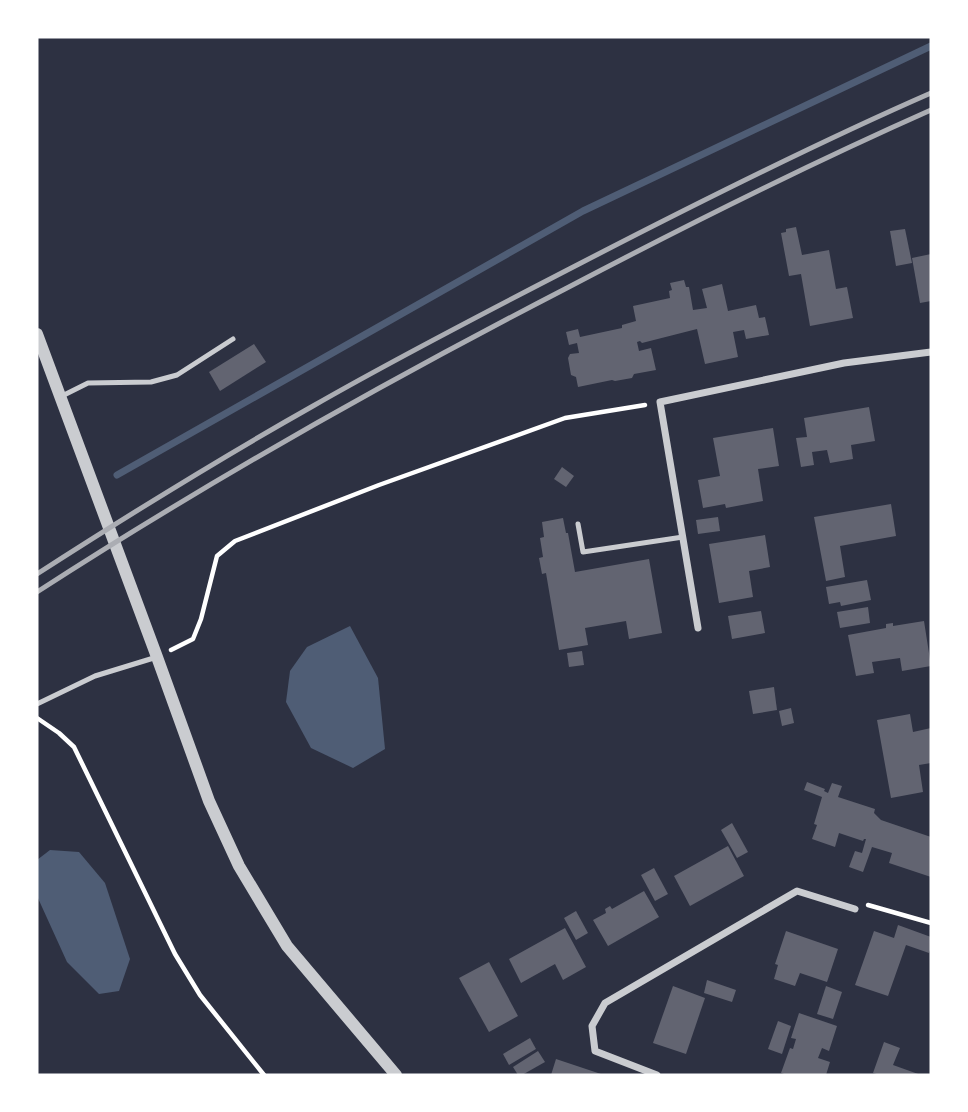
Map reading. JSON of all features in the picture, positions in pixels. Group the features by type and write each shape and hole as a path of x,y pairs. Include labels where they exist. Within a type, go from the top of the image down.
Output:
{"street":[{"path":"37,334 209,800 239,866 287,946 396,1075"},
{"path":"698,628 660,402 844,363 931,352"},
{"path":"657,1075 595,1052 592,1026 605,1003 797,891 855,909"}],"lane":[{"path":"60,397 88,383 151,382 177,375 233,339"},
{"path":"578,524 583,552 683,537"},
{"path":"37,704 95,676 157,657"}],"path":[{"path":"157,657 193,639 201,619 217,556 235,541 379,485 565,418 660,402"},
{"path":"37,718 74,747 175,954 200,995 264,1075"},
{"path":"855,909 870,904 931,923"}],"water":[{"path":"350,626 378,678 385,749 353,768 311,748 286,702 290,671 307,647"},
{"path":"50,850 79,852 105,883 130,959 119,991 99,994 67,962 37,896 37,860"}],"building":[{"path":"796,227 802,255 829,250 836,289 847,287 853,318 810,326 801,274 789,276 781,233"},
{"path":"905,229 912,263 896,266 890,231"},
{"path":"931,254 931,301 920,303 912,258"},
{"path":"684,280 686,287 689,287 693,310 707,308 702,289 722,284 728,311 756,305 759,318 765,317 769,335 746,339 744,330 733,332 738,357 705,364 697,329 642,343 640,341 637,342 639,351 651,348 656,370 634,374 632,378 578,387 576,377 571,375 568,358 570,354 579,353 577,343 569,345 566,332 578,329 580,337 622,328 622,325 636,321 633,306 670,298 670,283"},
{"path":"254,344 266,362 220,391 209,372"},
{"path":"869,407 875,441 851,445 853,459 830,463 827,450 812,452 814,465 801,467 796,438 807,437 804,418"},
{"path":"773,428 779,466 758,469 763,501 726,508 725,504 703,508 698,480 720,476 713,438"},
{"path":"562,467 574,476 566,487 554,479"},
{"path":"891,504 896,536 840,546 845,577 826,581 814,517"},
{"path":"718,517 720,531 698,534 696,520"},
{"path":"563,518 575,572 649,559 662,633 629,639 626,621 585,628 588,645 559,650 546,573 542,574 539,558 543,557 540,538 544,537 542,522"},
{"path":"765,535 770,567 749,571 753,597 719,603 709,544"},
{"path":"867,580 871,600 841,606 840,602 829,604 826,587"},
{"path":"868,607 870,623 840,628 837,612"},
{"path":"761,611 765,633 732,639 728,616"},
{"path":"924,621 931,666 902,671 900,658 872,662 874,673 856,676 848,635 886,628 886,624 893,623 893,626"},
{"path":"582,651 584,665 569,667 567,653"},
{"path":"774,687 777,710 753,714 749,691"},
{"path":"791,708 794,723 782,726 779,711"},
{"path":"910,714 913,732 931,728 931,763 919,765 923,792 891,798 877,720"},
{"path":"807,782 825,789 828,793 832,783 842,786 838,797 875,809 874,813 881,820 931,837 931,877 889,863 892,853 872,847 863,872 849,867 855,851 862,853 866,839 863,841 839,833 835,847 812,839 822,797 804,790"},
{"path":"732,823 748,852 737,858 721,830"},
{"path":"728,846 744,876 690,906 674,876"},
{"path":"654,868 668,894 655,901 641,875"},
{"path":"644,891 659,917 608,946 593,920 606,913 605,909 610,906 612,909"},
{"path":"576,911 588,933 576,940 564,918"},
{"path":"898,925 931,937 929,953 906,945 888,996 855,985 874,931 894,938"},
{"path":"565,928 586,967 563,980 555,964 521,983 509,959"},
{"path":"786,931 838,949 827,982 800,973 795,986 774,979 778,965 775,964"},
{"path":"489,962 518,1016 489,1032 459,978"},
{"path":"707,980 736,990 732,1002 704,993"},
{"path":"673,986 705,998 686,1054 653,1043"},
{"path":"826,986 842,992 833,1019 817,1014"},
{"path":"799,1013 837,1026 829,1051 822,1048 818,1058 830,1062 826,1075 781,1073 796,1039 791,1038"},
{"path":"778,1021 791,1026 782,1054 768,1049"},
{"path":"530,1038 536,1049 509,1065 503,1054"},
{"path":"884,1042 900,1048 893,1065 921,1075 873,1073"},
{"path":"538,1051 545,1062 518,1075 513,1067"},
{"path":"556,1059 604,1075 551,1075"}],"waterway":[{"path":"117,475 583,211 931,46"}],"railway":[{"path":"37,574 243,446 412,351 710,197 931,93"},
{"path":"37,592 231,472 430,360 701,219 931,110"}]}
